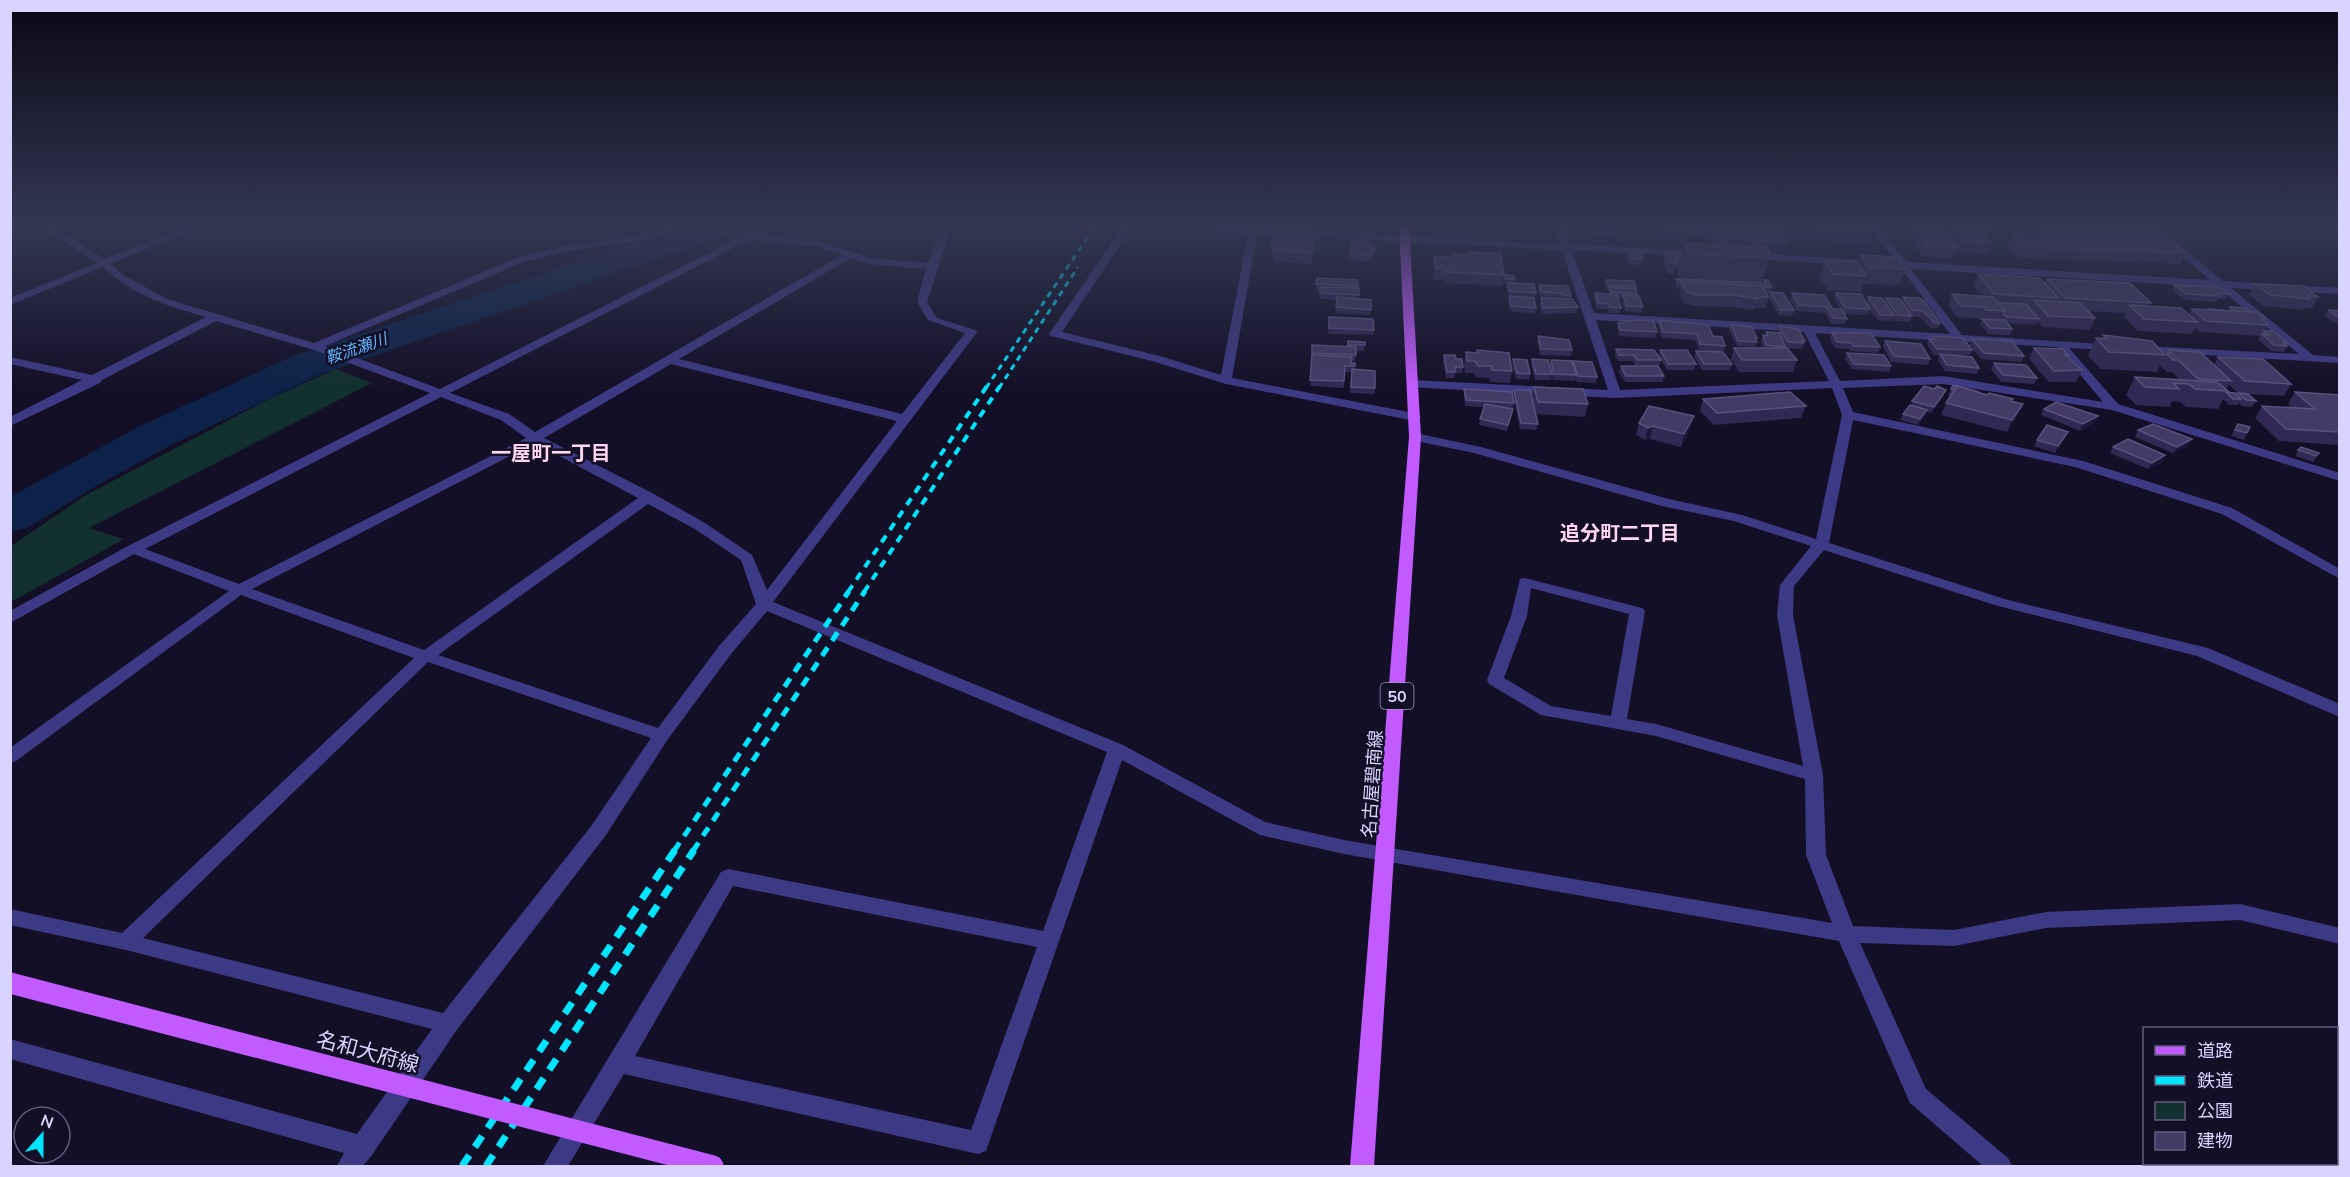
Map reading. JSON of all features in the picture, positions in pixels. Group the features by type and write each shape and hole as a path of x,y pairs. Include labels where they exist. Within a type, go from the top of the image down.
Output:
{"main road":[{"name":"名古屋碧南線","path":"1362,1167 1415,437 1407,280"},
{"name":"名和大府線","path":"10,983 713,1167"}],"street":[{"path":"10,302 62,280"},
{"path":"124,280 163,301 315,347 505,417 535,438 700,526 747,558 764,604 1117,749 1260,828 1386,854 1846,934 1954,938 2046,920 2240,912 2340,936"},
{"path":"315,347 475,280"},
{"path":"10,618 133,549 663,280"},
{"path":"10,757 239,590 535,438 806,280"},
{"path":"349,1167 448,1024 599,830 662,735 725,650 764,604 972,331 933,320 922,302 928,280"},
{"path":"1092,280 1055,334 1156,358 1226,380 1415,417"},
{"path":"1226,380 1244,280"},
{"path":"1578,280 1615,394"},
{"path":"1915,280 1959,338"},
{"path":"2181,280 2340,291"},
{"path":"2215,280 2310,358"},
{"path":"1591,316 2340,360"},
{"path":"10,422 96,380 213,318"},
{"path":"1808,329 1836,384 1848,415 1822,543 1787,585 1785,615 1814,775 1816,855 1846,934 1918,1096 2000,1167"},
{"path":"2060,344 2114,407"},
{"path":"10,360 96,380"},
{"path":"669,360 906,419"},
{"path":"1412,384 1615,394 1943,380 2114,407 2340,477"},
{"path":"1848,415 2078,464 2227,511 2340,575"},
{"path":"1415,437 1476,450 1667,503 1737,518 1822,543 2003,603 2202,652 2340,711"},
{"path":"126,942 424,657 649,497"},
{"path":"133,549 424,657 662,735"},
{"path":"1618,723 1637,611 1525,582 1519,616 1495,680 1546,711 1656,730 1814,775"},
{"path":"619,1063 978,1143 1117,749"},
{"path":"555,1167 728,877 1050,941"},
{"path":"10,917 126,942 448,1024"},
{"path":"10,1049 364,1146"}],"green space":[{"path":"336,369 372,383 89,528 124,539 11,602 11,546 86,495 269,399"}],"building":[{"path":"1317,280 1356,280 1358,286 1316,284"},
{"path":"1606,280 1634,281 1636,287 1608,285"},
{"path":"1677,280 1761,283 1762,286 1681,281"},
{"path":"1764,280 1768,280 1772,287 1765,287"},
{"path":"1983,280 2042,280 2059,298 1994,294"},
{"path":"2048,280 2130,283 2151,303 2065,298"},
{"path":"1681,281 1762,286 1769,297 1756,297 1758,299 1734,295 1694,295 1686,292"},
{"path":"1508,283 1534,284 1536,293 1509,291"},
{"path":"2255,284 2304,286 2318,297 2308,296 2310,299 2270,295"},
{"path":"1539,285 1568,286 1571,296 1541,292"},
{"path":"2174,285 2219,287 2229,294 2216,293 2220,296 2186,294"},
{"path":"1320,287 1359,288 1359,295 1320,293"},
{"path":"1609,287 1636,289 1637,294 1611,292"},
{"path":"1770,292 1783,293 1794,310 1781,310"},
{"path":"1595,293 1617,295 1621,308 1598,303"},
{"path":"1792,293 1824,295 1833,309 1842,309 1847,319 1833,318 1827,307 1799,305"},
{"path":"1836,293 1861,294 1870,309 1845,308"},
{"path":"1952,294 1993,297 2005,311 1961,306"},
{"path":"1623,295 1639,296 1643,307 1627,306"},
{"path":"1509,296 1534,298 1536,308 1511,306"},
{"path":"1337,297 1371,300 1371,310 1336,307"},
{"path":"1868,297 1882,298 1894,315 1880,315"},
{"path":"1903,297 1919,298 1924,301 1940,323 1934,322 1923,311 1912,310"},
{"path":"1541,298 1572,299 1578,307 1543,308"},
{"path":"1886,298 1900,299 1912,316 1898,315"},
{"path":"2034,300 2080,303 2095,318 2048,316"},
{"path":"1998,303 2026,304 2039,319 2007,317"},
{"path":"2129,305 2181,308 2198,322 2144,319"},
{"path":"2230,307 2246,308 2250,312 2234,311"},
{"path":"2192,309 2258,312 2266,319 2262,319 2268,325 2206,321"},
{"path":"2329,310 2340,311 2340,317 2338,317"},
{"path":"1329,317 1373,319 1374,330 1329,328"},
{"path":"1982,319 2005,320 2012,329 1990,328"},
{"path":"1653,320 1657,332 1620,330 1618,323 1621,323 1620,321"},
{"path":"1659,320 1708,325 1713,336 1722,337 1725,346 1700,344 1697,334 1663,332"},
{"path":"1731,324 1752,327 1757,342 1738,341"},
{"path":"1779,326 1798,329 1805,341 1802,341 1803,343 1788,342"},
{"path":"2263,331 2273,331 2288,343 2284,343 2287,346 2274,345 2262,334 2268,335"},
{"path":"1766,332 1780,333 1785,347 1766,345 1763,335 1768,336"},
{"path":"1832,333 1871,333 1880,347 1853,346 1852,343 1837,342"},
{"path":"2103,335 2152,341 2165,355 2109,352 2096,338 2107,339"},
{"path":"1538,336 1569,340 1572,350 1541,349"},
{"path":"1932,336 1963,338 1972,350 1937,349 1929,339 1934,339"},
{"path":"1972,339 2012,341 2024,356 1984,353"},
{"path":"1348,341 1365,342 1365,345 1348,345"},
{"path":"1885,341 1921,344 1930,359 1894,356"},
{"path":"1312,345 1356,347 1356,355 1312,353"},
{"path":"1734,348 1787,348 1797,360 1742,360"},
{"path":"2034,348 2063,349 2068,355 2064,354 2082,370 2054,371"},
{"path":"1616,349 1654,350 1661,360 1637,360 1634,355 1619,355"},
{"path":"1477,350 1509,353 1512,371 1492,370 1491,366 1478,366 1475,361 1467,361 1466,352 1478,353"},
{"path":"1660,350 1687,350 1696,364 1668,364"},
{"path":"2168,350 2200,352 2231,381 2198,379 2178,360 2173,360 2166,353 2171,353"},
{"path":"1696,351 1723,352 1732,364 1704,364"},
{"path":"1847,353 1884,355 1891,366 1854,364"},
{"path":"1940,354 1972,357 1979,368 1947,365"},
{"path":"1312,355 1352,357 1351,363 1355,363 1355,366 1345,366 1344,381 1310,380"},
{"path":"1444,355 1455,355 1456,359 1462,359 1463,367 1455,367 1455,372 1447,372"},
{"path":"2218,357 2263,359 2291,384 2245,381"},
{"path":"1513,359 1527,360 1530,374 1517,373"},
{"path":"1532,359 1548,360 1552,374 1536,374"},
{"path":"1551,360 1572,361 1576,375 1554,374"},
{"path":"1573,361 1592,362 1597,377 1578,376"},
{"path":"1994,363 2026,365 2037,378 2003,375"},
{"path":"1621,366 1658,366 1664,376 1626,376"},
{"path":"1352,369 1375,371 1375,388 1351,387"},
{"path":"2135,377 2217,382 2228,391 2195,389 2189,384 2173,383 2179,389 2145,387"},
{"path":"1924,386 1935,389 1937,386 1946,390 1934,407 1912,401"},
{"path":"1957,386 1987,395 1989,393 2013,399 2011,401 2023,404 2012,420 1946,403"},
{"path":"1534,387 1583,389 1588,404 1538,402"},
{"path":"1464,389 1512,392 1514,403 1466,400"},
{"path":"1514,390 1530,390 1538,424 1521,423"},
{"path":"1790,392 1806,406 1717,413 1703,399"},
{"path":"2226,392 2235,393 2241,399 2233,399"},
{"path":"2295,392 2340,395 2340,432 2286,429 2262,406 2315,409"},
{"path":"2238,393 2248,394 2256,401 2246,400"},
{"path":"2056,402 2098,416 2083,424 2044,409"},
{"path":"1485,404 1513,409 1508,425 1480,419"},
{"path":"1910,405 1927,410 1920,419 1903,414"},
{"path":"1649,406 1694,416 1684,434 1653,426 1648,428 1639,423"},
{"path":"2153,424 2192,439 2177,447 2138,430"},
{"path":"2238,424 2250,427 2247,433 2235,430"},
{"path":"2047,425 2068,432 2058,446 2037,440"},
{"path":"2128,439 2165,455 2152,463 2113,447"},
{"path":"2301,447 2319,453 2316,456 2298,450"}],"waterway":[{"name":"鞍流瀬川","path":"10,518 118,455 231,399 307,365 559,280"}],"railway":[{"path":"986,388 1059,280"},
{"path":"999,388 1070,280"},
{"path":"848,592 987,386"},
{"path":"864,592 1000,386"},
{"path":"674,851 849,591"},
{"path":"693,851 865,591"},
{"path":"462,1166 675,850"},
{"path":"486,1166 694,850"}],"district":[{"name":"一屋町一丁目","path":"551,452"},
{"name":"追分町二丁目","path":"1620,532"}]}
